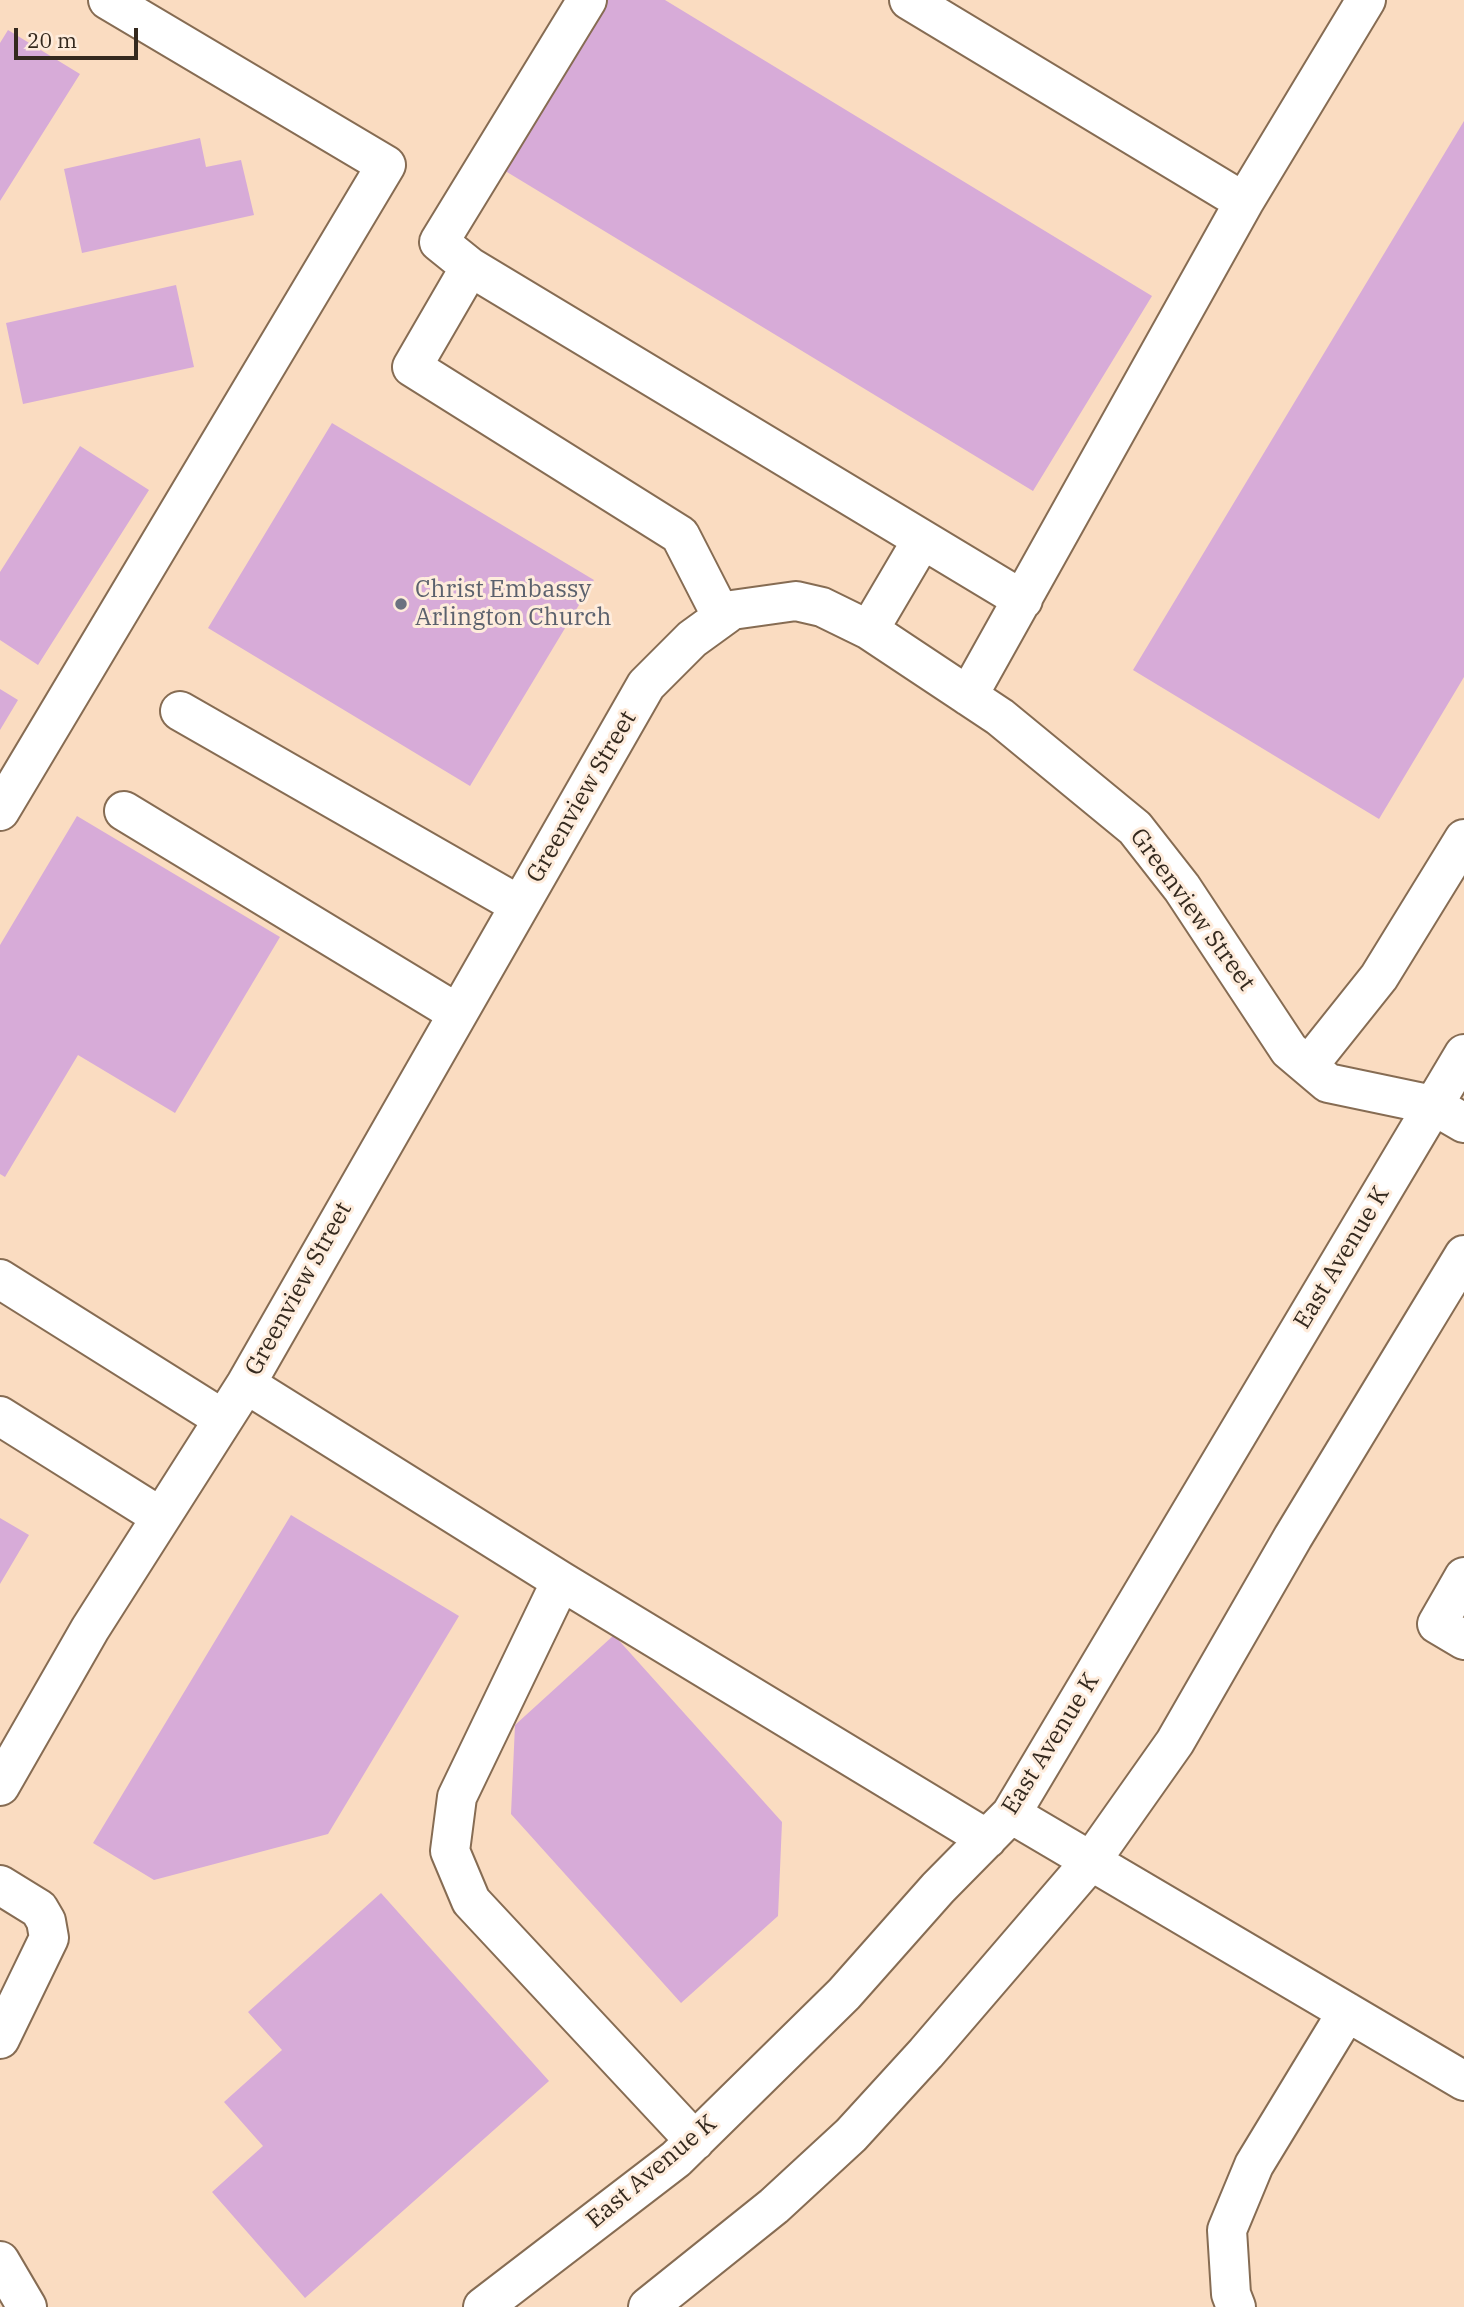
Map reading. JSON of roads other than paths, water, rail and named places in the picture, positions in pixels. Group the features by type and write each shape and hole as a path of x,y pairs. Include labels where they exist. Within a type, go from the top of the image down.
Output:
{"street":[{"path":"0,811 386,165 107,0"},
{"path":"587,0 439,242 470,267 1023,600"},
{"path":"909,0 1244,202"},
{"path":"968,696 1244,202 1366,0"},
{"path":"470,267 412,367 680,535 722,617"},
{"path":"869,630 922,540"},
{"name":"Greenview Street","path":"0,1786 90,1629 246,1384 646,685 692,639 732,610 796,601 822,607 869,630 1000,717 1135,828 1182,888 1289,1050 1328,1083 1448,1114"},
{"path":"180,711 519,905"},
{"path":"124,811 457,1013"},
{"path":"1308,1066 1379,977 1464,839"},
{"name":"East Avenue K","path":"483,2307 676,2159 845,1994 999,1826 1448,1114 1464,1054"},
{"path":"648,2307 774,2206 851,2135 926,2053 1091,1861 1175,1742 1293,1537 1464,1255"},
{"path":"0,1279 223,1419"},
{"path":"246,1384 561,1581 999,1826 1091,1861 1464,2081"},
{"path":"0,1416 161,1517"},
{"path":"1464,1577 1437,1624 1464,1640"},
{"path":"561,1581 457,1797 450,1851 471,1901 695,2141"},
{"path":"0,1885 39,1909 46,1921 49,1938 0,2039"},
{"path":"1236,2307 1231,2294 1227,2230 1254,2165 1347,2012"},
{"path":"0,2261 27,2307"}],"place":[{"name":"Christ Embassy Arlington Church","path":"401,604"}]}
